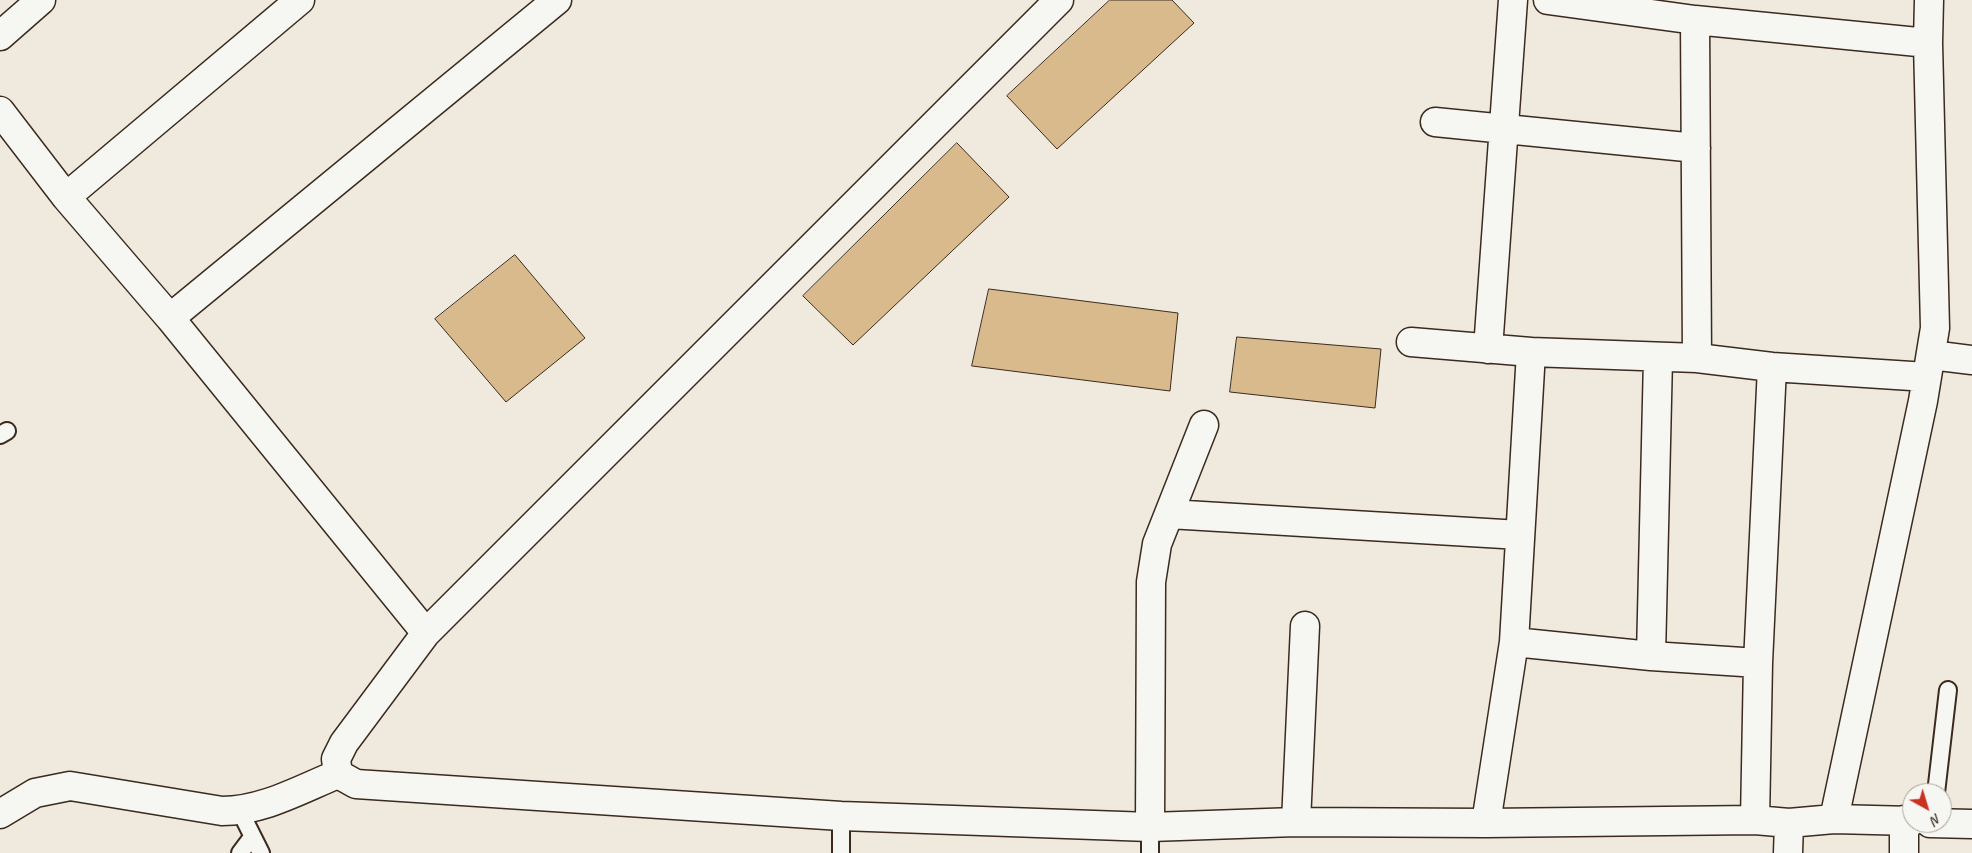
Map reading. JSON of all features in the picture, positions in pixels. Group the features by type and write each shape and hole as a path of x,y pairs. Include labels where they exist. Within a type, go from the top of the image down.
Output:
{"street":[{"path":"0,36 41,0"},
{"path":"66,197 300,0"},
{"path":"170,318 557,0"},
{"path":"338,774 336,759 344,743 426,633 1058,0"},
{"path":"1488,349 1513,0"},
{"path":"1548,0 1695,20 1928,43"},
{"path":"1834,819 1929,366 1935,328 1928,43 1930,0"},
{"path":"1695,20 1697,358"},
{"path":"0,111 66,197 170,318 426,633"},
{"path":"1435,122 1696,148"},
{"path":"1411,342 1531,352 1697,358 1772,367 1929,366 1972,360"},
{"path":"1486,823 1514,642 1531,352"},
{"path":"1651,656 1658,358"},
{"path":"1755,820 1758,663 1772,367"},
{"path":"1150,840 1150,582 1157,544 1204,425"},
{"path":"1169,514 1520,535"},
{"path":"1296,822 1305,626"},
{"path":"1514,642 1651,656 1758,663"},
{"path":"0,814 35,793 70,786 222,810 240,811 259,807 338,774"},
{"path":"338,774 356,784 841,816 1150,840 1296,822 1486,823 1755,820 1789,823 1834,819 1902,821"},
{"path":"1788,853 1789,823"},
{"path":"1952,823 1972,824"},
{"path":"1904,853 1916,833"}],"lane":[{"path":"1937,783 1948,690"},
{"path":"240,811 260,853"},
{"path":"841,816 841,853"},
{"path":"240,853 252,837"}],"building":[{"path":"1110,0 1172,0 1194,23 1057,149 1007,96"},
{"path":"957,143 1009,197 853,345 803,296"},
{"path":"515,255 585,338 506,402 435,319"},
{"path":"989,289 1178,313 1170,391 972,366"},
{"path":"1237,337 1381,349 1375,408 1230,392"}]}
